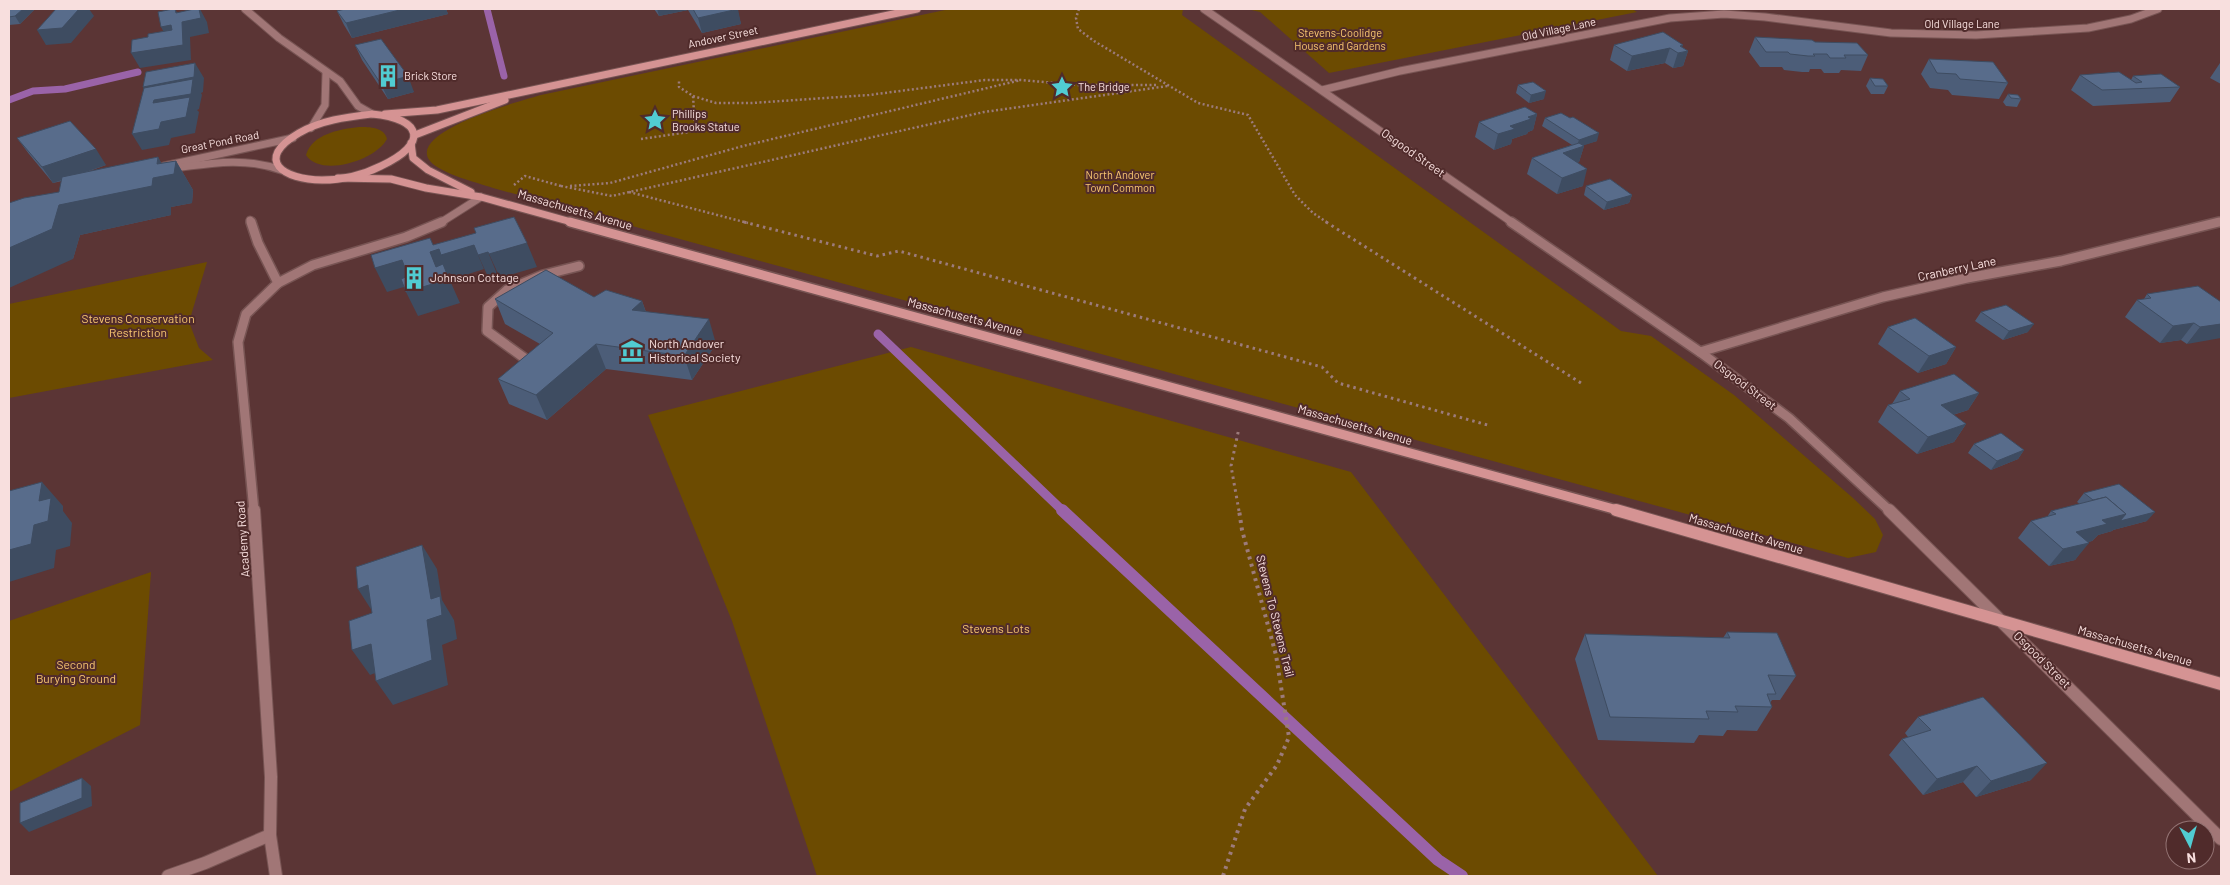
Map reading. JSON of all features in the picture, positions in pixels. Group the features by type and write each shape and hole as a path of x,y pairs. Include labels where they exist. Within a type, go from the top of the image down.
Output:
{"main road":[{"name":"Andover Street","path":"281,170 277,163 277,155 283,146 311,128 330,120 372,114 437,110 917,9"},
{"name":"Andover Street","path":"413,139 534,89"},
{"path":"281,170 288,174 309,179 338,178 366,171 391,161 403,152 413,139 414,128 408,122 385,114"},
{"name":"Massachusetts Avenue","path":"413,139 413,158 428,170 481,197"},
{"name":"Massachusetts Avenue","path":"338,178 392,179 426,188 493,200 1249,408 2000,619 2221,684"}],"street":[{"path":"245,9 270,31 319,65 326,73 342,82 359,106 372,114"},
{"name":"Osgood Street","path":"1204,9 1700,352 1789,418 1917,536 2221,840"},
{"name":"Old Village Lane","path":"1322,90 1400,71 1670,18 1724,14 1892,32 1976,35 2088,28 2131,19 2158,9"},
{"path":"311,128 325,105 326,73"},
{"name":"Great Pond Road","path":"281,170 249,160 155,169 200,155 259,146 293,138"},
{"name":"Academy Road","path":"276,876 270,835 271,778 262,616 238,342 246,314 260,297 278,283 313,265 414,234 438,224 481,197"},
{"path":"250,220 258,243 278,283"},
{"name":"Cranberry Lane","path":"1700,352 1883,297 1967,278 2061,261 2221,221"},
{"path":"535,366 487,331 488,307 507,290 543,275 579,266"},
{"path":"168,876 205,863 270,835"}],"path":[{"path":"1079,9 1076,18 1078,29 1094,41 1198,103 1248,115 1295,195 1313,213 1581,382"},
{"path":"680,78 678,87 694,96 716,103 752,103 869,94 985,80 1021,80 1078,85 1168,86"},
{"path":"560,186 610,183 743,146 1021,80"},
{"path":"493,200 525,176 560,186 612,196 895,134 984,112 1168,86"},
{"path":"641,139 689,132 695,128 694,96"},
{"path":"629,192 877,256 899,251 1322,367 1338,383 1490,426"},
{"name":"Stevens To Stevens Trail","path":"1223,876 1245,809 1277,765 1289,737 1276,655 1242,530 1231,466 1237,433 1249,408"}],"green space":[{"name":"North Andover Town Common","path":"950,9 1183,9 1182,15 1621,331 1651,336 1734,395 1875,519 1883,535 1876,552 1848,558 493,188 450,174 430,161 427,150 435,139 450,128 492,110 530,98"},
{"name":"Stevens-Coolidge House and Gardens","path":"1247,9 1632,9 1637,12 1329,73 1260,12"},
{"path":"359,127 380,130 387,139 372,154 348,164 323,165 313,162 306,155 309,148 320,137 335,131"},
{"name":"Stevens Conservation Restriction","path":"207,262 189,322 199,348 213,360 9,398 9,304"},
{"name":"Stevens Lots","path":"911,347 1351,472 1658,876 817,876 732,621 648,415"},
{"name":"Second Burying Ground","path":"151,572 140,725 9,792 9,621"}],"building":[{"path":"9,9 23,9 15,16 9,17"},
{"path":"56,9 79,9 62,28 37,30"},
{"path":"175,9 176,13 199,9 201,18 182,22 183,45 131,53 132,40 148,37 148,34 172,30 171,25 161,27 158,12"},
{"path":"345,9 404,9 346,23 337,11"},
{"path":"693,9 738,9 698,18"},
{"path":"1663,32 1683,45 1680,46 1688,51 1678,53 1670,48 1632,56 1614,45"},
{"path":"1755,37 1857,43 1868,55 1844,55 1846,58 1830,58 1827,54 1808,56 1790,54 1788,52 1766,52"},
{"path":"381,39 408,76 381,84 355,45"},
{"path":"1929,59 1993,62 2008,83 1960,79 1956,74 1937,73"},
{"path":"195,63 194,77 143,87 146,72"},
{"path":"2119,72 2136,83 2142,82 2133,76 2161,74 2180,87 2102,90 2080,75"},
{"path":"1870,78 1883,79 1888,86 1875,86"},
{"path":"193,79 191,94 154,100 153,103 190,97 186,117 161,122 159,129 132,134 144,88"},
{"path":"1533,82 1546,91 1531,95 1518,85"},
{"path":"2008,94 2018,95 2021,99 2011,98"},
{"path":"1525,107 1537,114 1528,117 1531,119 1510,126 1515,129 1498,134 1479,122"},
{"path":"1561,113 1570,118 1573,117 1599,133 1579,140 1545,118"},
{"path":"70,121 96,149 42,167 17,138"},
{"path":"1579,143 1584,146 1563,153 1587,169 1562,178 1532,158"},
{"path":"158,157 157,164 176,161 174,174 153,178 152,186 59,205 52,229 9,248 9,203 24,198 59,192 62,177"},
{"path":"1610,179 1632,195 1607,202 1586,186"},
{"path":"514,217 527,243 489,254 488,252 478,255 474,245 441,255 439,249 430,252 436,267 443,264 449,279 406,292 401,279 408,276 402,260 375,268 371,255 430,238 433,245 476,233 474,228"},
{"path":"546,270 594,297 606,290 642,301 632,310 709,319 684,356 596,344 536,395 498,379 553,333 495,299"},
{"path":"2198,286 2221,302 2221,324 2200,327 2194,323 2173,326 2137,300 2151,298 2147,294"},
{"path":"2006,305 2034,324 2009,331 1981,312"},
{"path":"1915,318 1956,347 1929,356 1888,327"},
{"path":"1954,374 1979,393 1941,405 1966,424 1928,437 1888,405 1910,399 1900,391"},
{"path":"2001,433 2024,450 1997,461 1974,444"},
{"path":"42,482 39,501 51,498 48,521 34,525 31,544 9,550 9,491"},
{"path":"2119,484 2155,512 2120,521 2126,514 2106,497 2093,500 2084,493"},
{"path":"2106,497 2126,514 2102,520 2107,524 2076,532 2089,543 2063,549 2031,521 2056,514 2051,511"},
{"path":"422,545 431,599 440,596 442,615 427,620 432,660 376,681 371,644 352,650 349,621 372,613 368,585 358,589 356,567"},
{"path":"1727,632 1777,633 1796,676 1768,675 1776,694 1767,694 1772,707 1735,706 1738,712 1706,711 1709,719 1610,717 1585,634 1730,638"},
{"path":"1983,697 2047,763 1991,781 1977,766 1937,779 1902,739 1931,730 1918,717"},
{"path":"82,778 82,798 20,823 20,803"}],"waterway":[{"path":"487,9 504,76"},
{"path":"9,100 33,91 65,89 138,72"},
{"path":"878,334 1063,511"},
{"path":"1062,510 1438,860 1462,876"}],"place":[{"name":"Brick Store","path":"388,76"},
{"name":"The Bridge","path":"1062,87"},
{"name":"Phillips Brooks Statue","path":"655,120"},
{"name":"Johnson Cottage","path":"414,278"},
{"name":"North Andover Historical Society","path":"632,351"}]}
